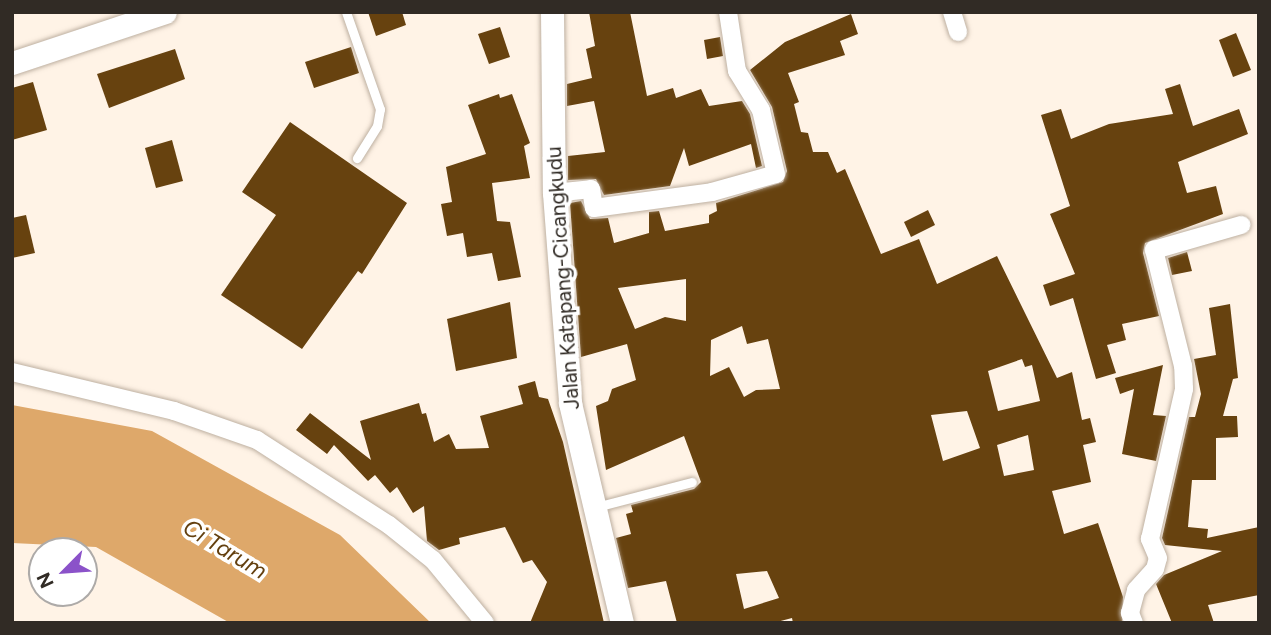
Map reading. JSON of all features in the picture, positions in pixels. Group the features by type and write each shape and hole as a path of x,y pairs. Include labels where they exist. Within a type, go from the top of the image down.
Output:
{"street":[{"path":"12,62 165,12"},
{"name":"Jalan Katapang-Cicangkudu","path":"552,12 554,193 570,403 622,623"},
{"path":"554,193 592,189 593,208 712,192 776,174 779,170 761,110 737,71 728,12"},
{"path":"952,12 958,32"},
{"path":"1133,623 1130,613 1136,590 1155,569 1158,558 1150,539 1184,389 1180,355 1154,250 1241,225"},
{"path":"12,372 174,411 257,440 389,525 433,560 485,623"}],"lane":[{"path":"346,12 380,109 377,126 357,158"},
{"path":"596,506 692,482"}],"water":[{"name":"Ci Tarum","path":"12,405 152,431 340,535 431,623 230,623 98,548 98,537 28,537 28,544 12,543"}],"building":[{"path":"368,12 402,12 406,25 376,36"},
{"path":"589,12 630,12 647,96 673,88 676,98 701,89 709,106 742,101 750,114 762,166 756,168 751,144 689,166 684,148 670,186 604,195 596,179 568,180 568,156 605,152 594,101 567,106 567,84 592,78 586,49 595,46"},
{"path":"851,14 858,34 840,41 845,55 788,73 799,102 794,104 801,132 808,133 813,152 828,152 837,173 845,169 881,254 919,239 937,284 997,256 1057,378 1072,372 1082,420 1090,418 1096,442 1083,445 1091,482 1052,491 1064,534 1098,523 1123,597 1122,623 793,623 792,618 773,623 677,623 666,581 628,588 616,538 631,534 626,514 633,512 631,505 694,489 701,482 684,436 606,470 596,406 608,401 612,389 636,380 627,344 581,357 570,203 581,201 590,219 608,218 614,243 649,233 649,212 659,211 665,231 709,223 709,215 717,211 716,203 783,182 787,171 772,107 750,70 785,42","holes":["686,279 686,321 665,317 635,329 618,288","742,326 747,344 768,339 780,389 756,390 744,397 729,367 710,376 711,340","1022,359 1025,367 1032,365 1040,401 998,411 988,371","967,411 980,448 943,461 931,415","1028,435 1034,470 1004,476 997,445","767,571 779,598 744,609 736,574"]},
{"path":"500,27 510,57 489,64 478,34"},
{"path":"1236,33 1251,70 1233,77 1219,40"},
{"path":"720,37 723,56 707,59 704,40"},
{"path":"351,47 359,73 314,88 305,62"},
{"path":"175,49 185,79 109,108 97,74"},
{"path":"33,82 47,130 12,140 12,88"},
{"path":"1180,84 1193,126 1239,109 1248,134 1178,162 1187,193 1216,186 1223,214 1145,243 1143,253 1159,316 1122,324 1126,340 1107,345 1116,373 1096,379 1073,298 1050,306 1043,285 1075,274 1050,214 1070,206 1041,115 1061,109 1071,139 1109,124 1173,114 1165,89"},
{"path":"499,94 500,98 512,94 530,143 524,146 530,178 492,183 497,221 510,222 521,277 498,281 492,253 467,257 463,233 447,236 441,204 452,202 446,167 486,154 468,105"},
{"path":"290,122 407,203 362,274 358,271 302,349 221,295 276,215 242,192"},
{"path":"172,140 183,181 156,188 145,148"},
{"path":"928,210 935,225 911,237 904,222"},
{"path":"26,215 35,253 12,258 12,218"},
{"path":"1187,252 1192,271 1172,275 1168,258"},
{"path":"510,302 517,358 456,371 447,319"},
{"path":"1230,304 1238,378 1233,379 1223,416 1237,416 1238,437 1216,438 1216,480 1192,480 1188,527 1208,529 1207,538 1259,527 1259,595 1208,605 1214,623 1172,623 1156,584 1164,575 1222,551 1165,545 1162,538 1189,417 1195,417 1201,394 1194,359 1216,355 1209,308"},
{"path":"1163,365 1153,415 1166,416 1156,461 1122,454 1134,389 1120,394 1115,378"},
{"path":"535,381 539,397 548,399 563,442 604,623 530,623 547,582 532,560 523,563 505,527 459,538 460,544 439,550 427,541 424,506 413,513 397,487 390,493 375,475 368,481 334,445 327,454 296,430 310,413 371,460 360,421 419,403 422,414 426,413 434,442 449,434 456,449 489,448 480,416 523,404 518,386"}]}
